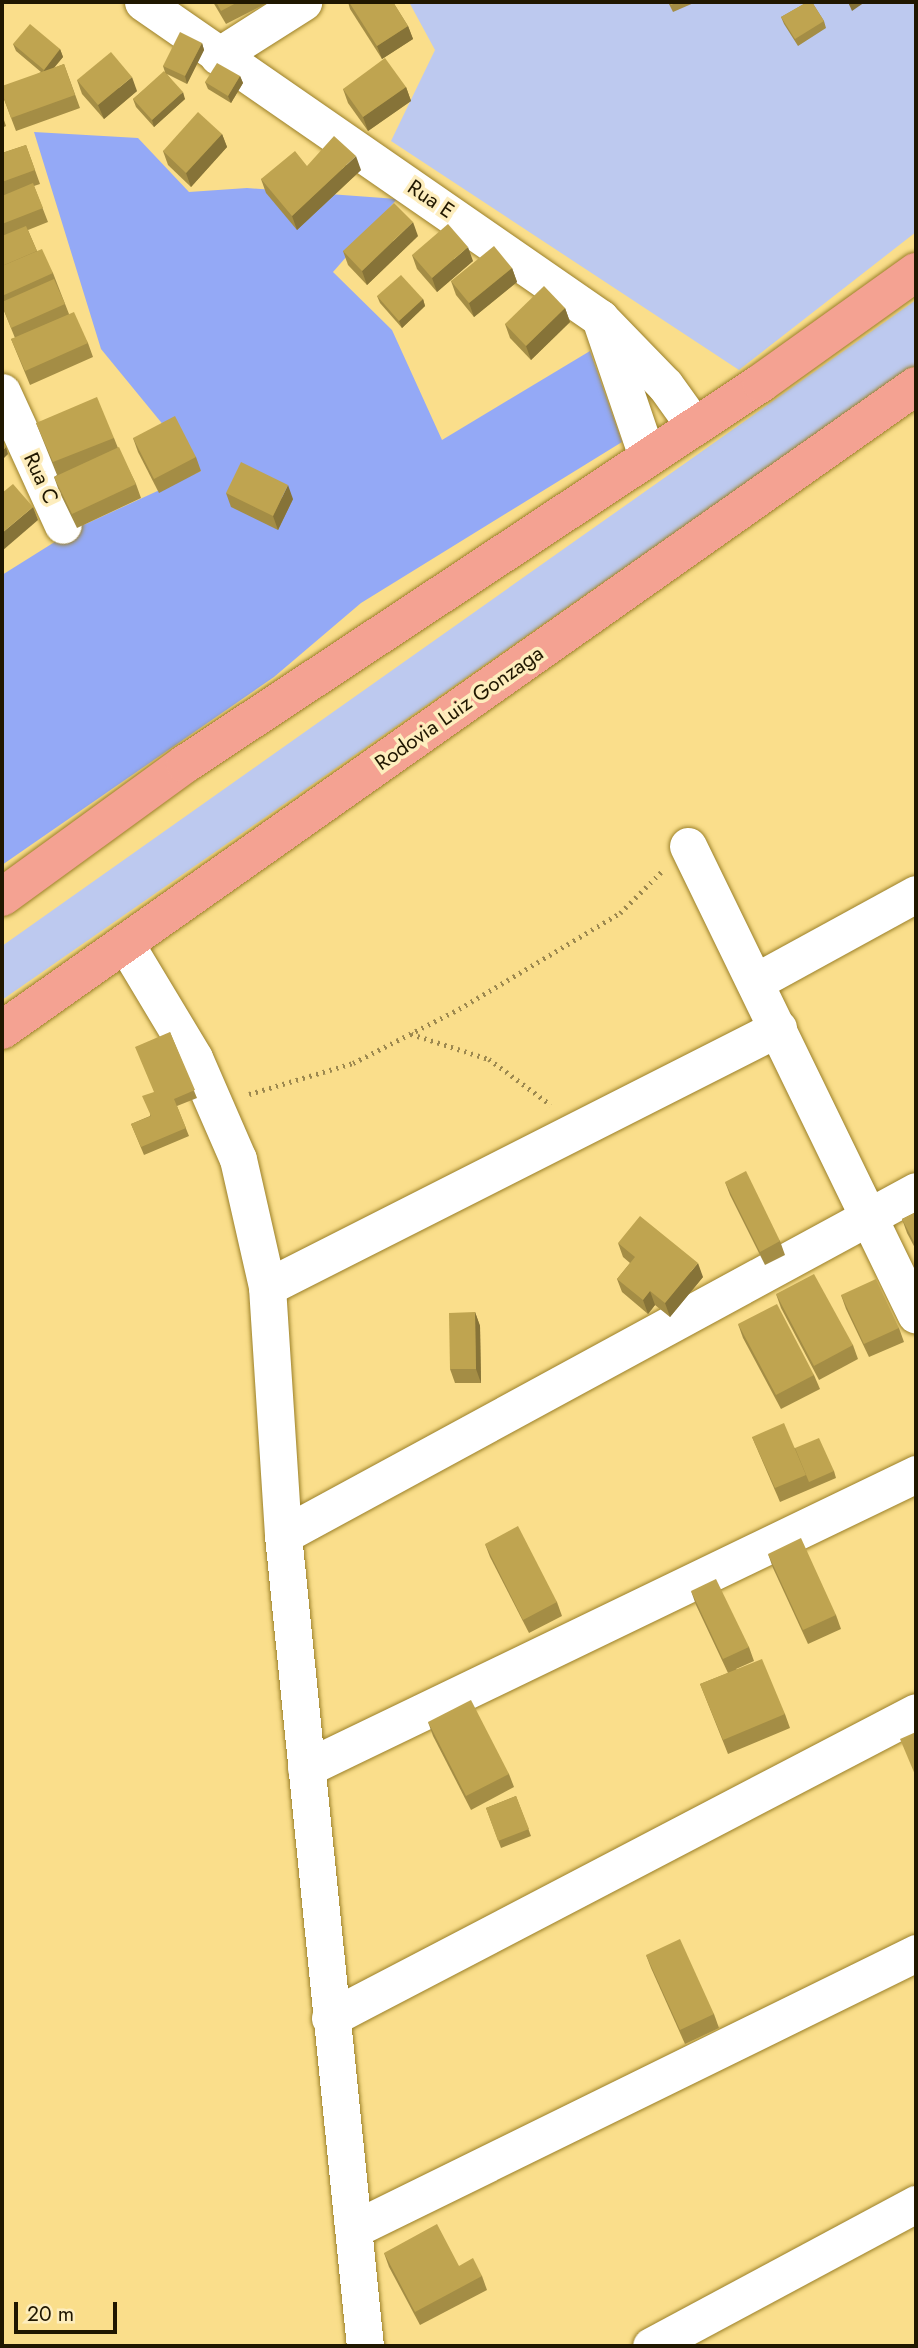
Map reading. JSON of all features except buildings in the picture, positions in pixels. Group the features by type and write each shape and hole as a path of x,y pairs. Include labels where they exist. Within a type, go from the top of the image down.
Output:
{"highway":[{"path":"2,897 185,764 647,456 916,272"},
{"name":"Rodovia Luiz Gonzaga","path":"2,1030 916,386"}],"street":[{"name":"Rua E","path":"143,2 600,318 665,385 693,425"},
{"path":"218,56 303,2"},
{"path":"600,318 647,456"},
{"name":"Rua C","path":"2,393 63,524"},
{"path":"688,846 778,1028 866,1219 916,1315"},
{"path":"755,982 916,894"},
{"path":"125,943 215,1105 238,1158 267,1287 283,1535 330,2018 356,2228 365,2346"},
{"path":"267,1287 778,1028"},
{"path":"283,1535 916,1191"},
{"path":"306,1768 916,1474"},
{"path":"330,2018 916,1712"},
{"path":"356,2228 916,1953"},
{"path":"651,2346 916,2204"}],"path":[{"path":"215,1105 353,1063 410,1034 620,912 688,846"},
{"path":"410,1034 489,1059 579,1129"}],"shaded area":[{"path":"409,2 916,2 916,232 739,370 391,141 435,50"},
{"path":"34,132 138,138 189,192 247,188 397,199 333,272 392,330 442,440 590,351 622,442 361,603 274,677 2,865 2,575 77,528 201,471 101,349"},
{"path":"916,300 916,365 2,1000 2,946"}]}
